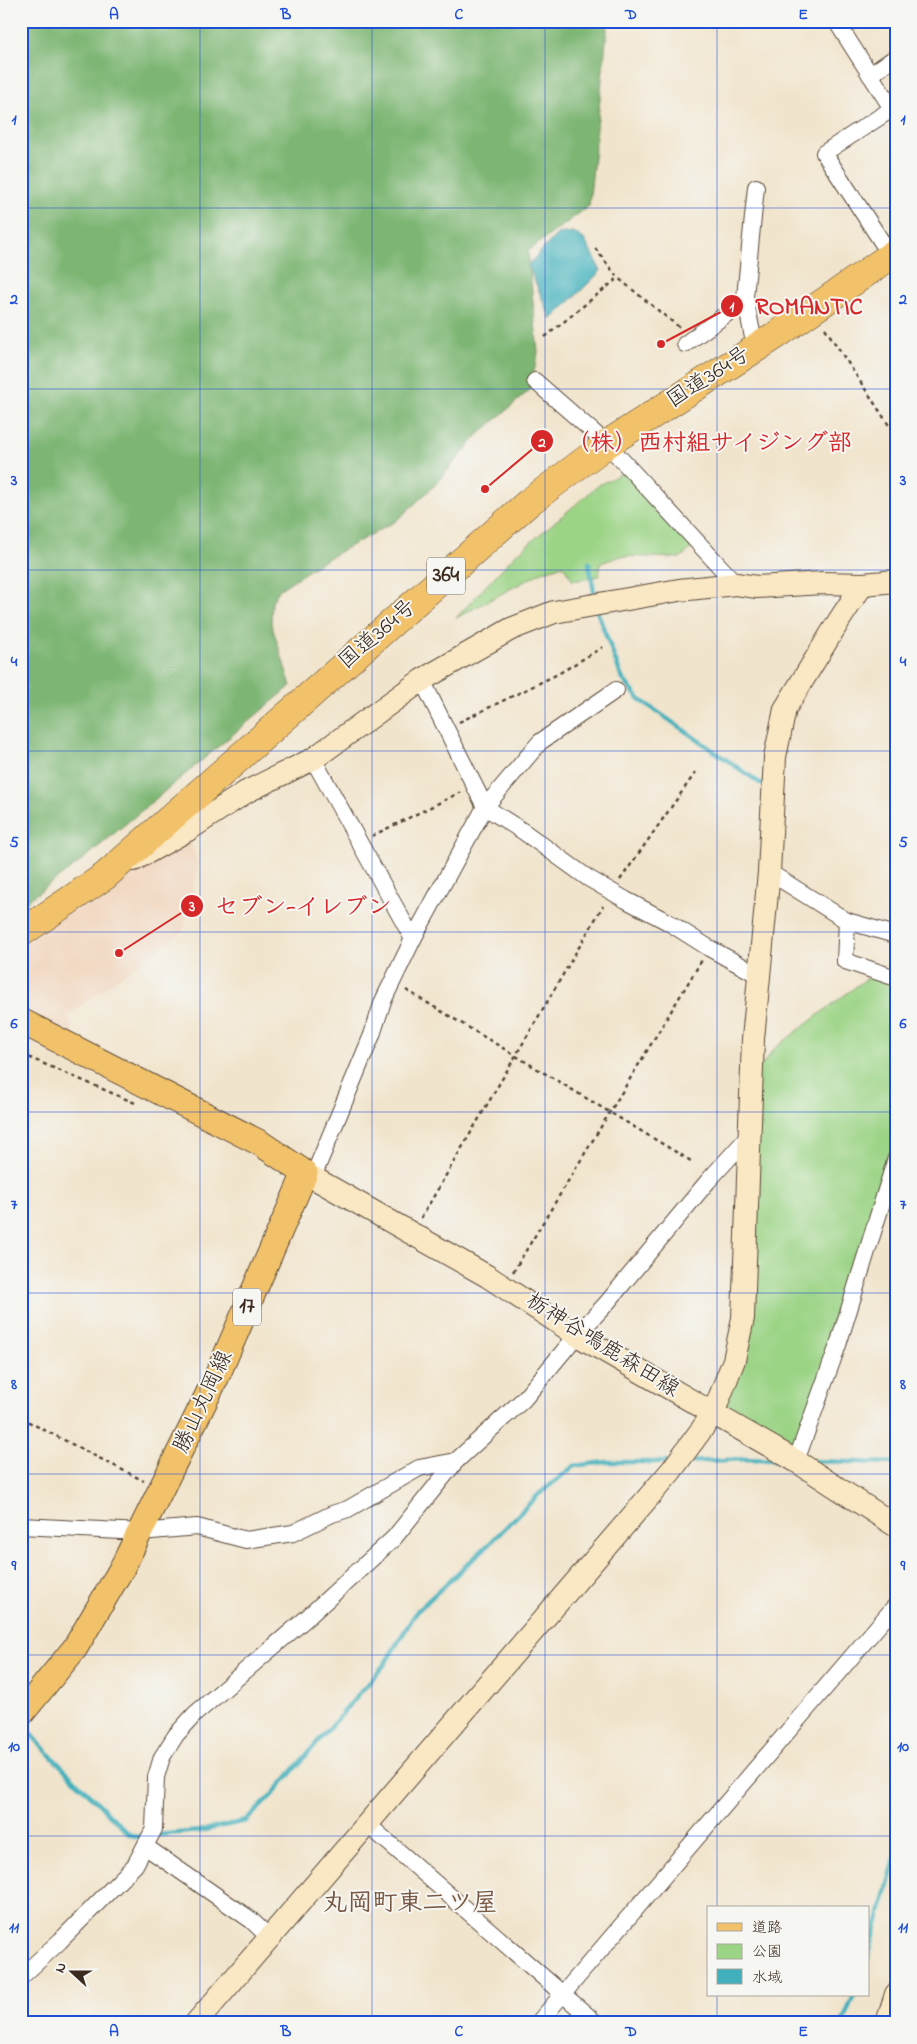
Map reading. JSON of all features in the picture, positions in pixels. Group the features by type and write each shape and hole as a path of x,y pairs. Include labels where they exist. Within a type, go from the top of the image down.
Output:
{"highway":[{"name":"国道364号","path":"21,933 105,876 528,503 607,444 813,310 893,254"}],"main road":[{"path":"21,1021 260,1144 309,1175"},
{"name":"勝山丸岡線","path":"21,1714 75,1648 122,1568 217,1376 309,1175"}],"street":[{"path":"836,21 894,112 824,153 893,254"},
{"path":"870,75 896,57"},
{"path":"755,348 746,300 756,187"},
{"path":"689,341 746,300"},
{"path":"535,381 607,444 736,584"},
{"path":"105,876 188,830 246,792 313,759 422,680 512,628 554,612 679,590 736,584 757,587 823,583 863,584 896,581"},
{"path":"196,2023 366,1823 671,1471 713,1414 734,1360 743,1318 753,1039 769,872 775,757 785,709 863,584"},
{"path":"422,680 485,807 612,892 668,922 709,948 760,976"},
{"path":"309,1175 392,982 485,807 540,742 616,690"},
{"path":"313,759 413,940"},
{"path":"769,872 847,921 892,934 896,932"},
{"path":"847,921 845,961 896,978"},
{"path":"21,1977 60,1941 134,1865 146,1848 154,1829 156,1777 162,1757 176,1735 195,1714 309,1616 394,1538 456,1460 524,1399 577,1334 606,1304 708,1181 748,1137"},
{"path":"796,1461 838,1345 896,1158"},
{"name":"栃神谷鳴鹿森田線","path":"309,1175 504,1286 577,1334 796,1461 896,1526"},
{"path":"21,1526 141,1532 197,1527 246,1540 293,1533 332,1514 348,1509 419,1468 456,1460"},
{"path":"538,2023 896,1605"},
{"path":"366,1823 596,2023"},
{"path":"146,1848 250,1920 269,1937"},
{"path":"886,2023 896,1994"}],"path":[{"path":"596,248 618,278 689,341"},
{"path":"546,337 618,278"},
{"path":"813,310 896,436"},
{"path":"447,728 558,674 603,647"},
{"path":"412,1233 612,892 698,769"},
{"path":"359,842 474,786"},
{"path":"504,1286 709,948"},
{"path":"392,982 691,1161"},
{"path":"21,1418 162,1490"}],"shaded area":[{"path":"188,830 198,867 183,931 67,1016 77,1042 21,1017 21,934"}],"green space":[{"path":"21,21 608,21 589,206 528,251 538,353 530,390 479,434 433,487 396,521 323,561 280,589 272,601 271,623 291,686 80,862 21,905"},
{"path":"630,469 698,543 680,558 621,556 601,563 599,576 573,581 563,565 542,572 456,618 514,556 599,485"},
{"path":"875,972 896,978 896,1158 796,1461 713,1414 734,1360 755,1074 775,1048"}],"water":[{"path":"573,232 584,239 601,271 551,320 528,265 557,234"}],"waterway":[{"path":"589,563 595,598"},
{"path":"597,611 622,678 639,699 767,788"},
{"path":"687,1462 745,1459 777,1460"},
{"path":"812,1461 896,1463"},
{"path":"156,1835 200,1831 246,1821 272,1795 384,1665 417,1611 488,1545 539,1494 574,1466 606,1462 667,1462"},
{"path":"21,1723 49,1754 129,1834 137,1837 146,1836"},
{"path":"870,1950 896,1855"},
{"path":"842,2023 854,1996"}],"place":[{"name":"ROMANTIC","path":"661,344"},
{"name":"（株）西村組サイジング部","path":"485,489"},
{"name":"セブン-イレブン","path":"119,953"}],"district":[{"name":"丸岡町東二ツ屋","path":"410,1904"}]}
